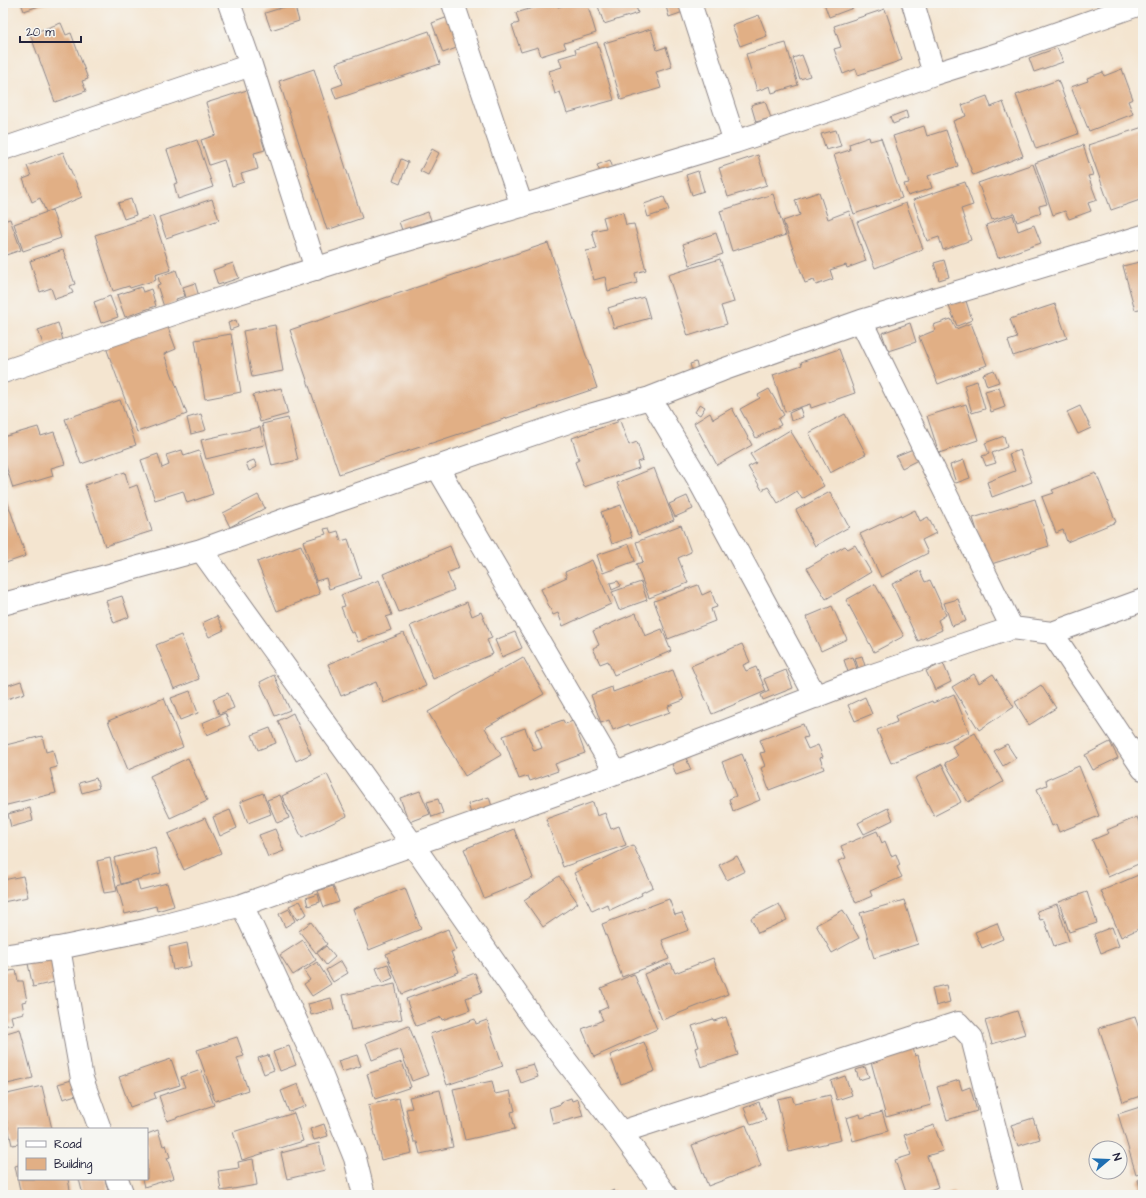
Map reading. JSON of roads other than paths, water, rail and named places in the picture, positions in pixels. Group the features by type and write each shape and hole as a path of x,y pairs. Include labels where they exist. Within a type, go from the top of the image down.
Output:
{"street":[{"path":"230,3 316,269"},
{"path":"453,3 522,206"},
{"path":"690,3 735,142"},
{"path":"913,3 934,74"},
{"path":"3,372 188,309 387,246 735,142 934,74 1001,53 1143,3"},
{"path":"3,149 251,65"},
{"path":"3,604 201,550 300,514 586,416 650,398 722,370 861,321 1143,236"},
{"path":"861,321 1012,628"},
{"path":"650,398 698,479 816,697"},
{"path":"437,467 616,773"},
{"path":"201,550 413,845 534,1019 621,1132 666,1195"},
{"path":"3,956 59,948 146,930 242,905 616,773 861,679 1012,628 1052,633 1143,600"},
{"path":"1052,633 1143,769"},
{"path":"242,905 321,1074 355,1158 364,1195"},
{"path":"59,948 82,1079 100,1128"},
{"path":"621,1132 958,1023 972,1038 1012,1195"},
{"path":"117,1180 123,1195"}]}
